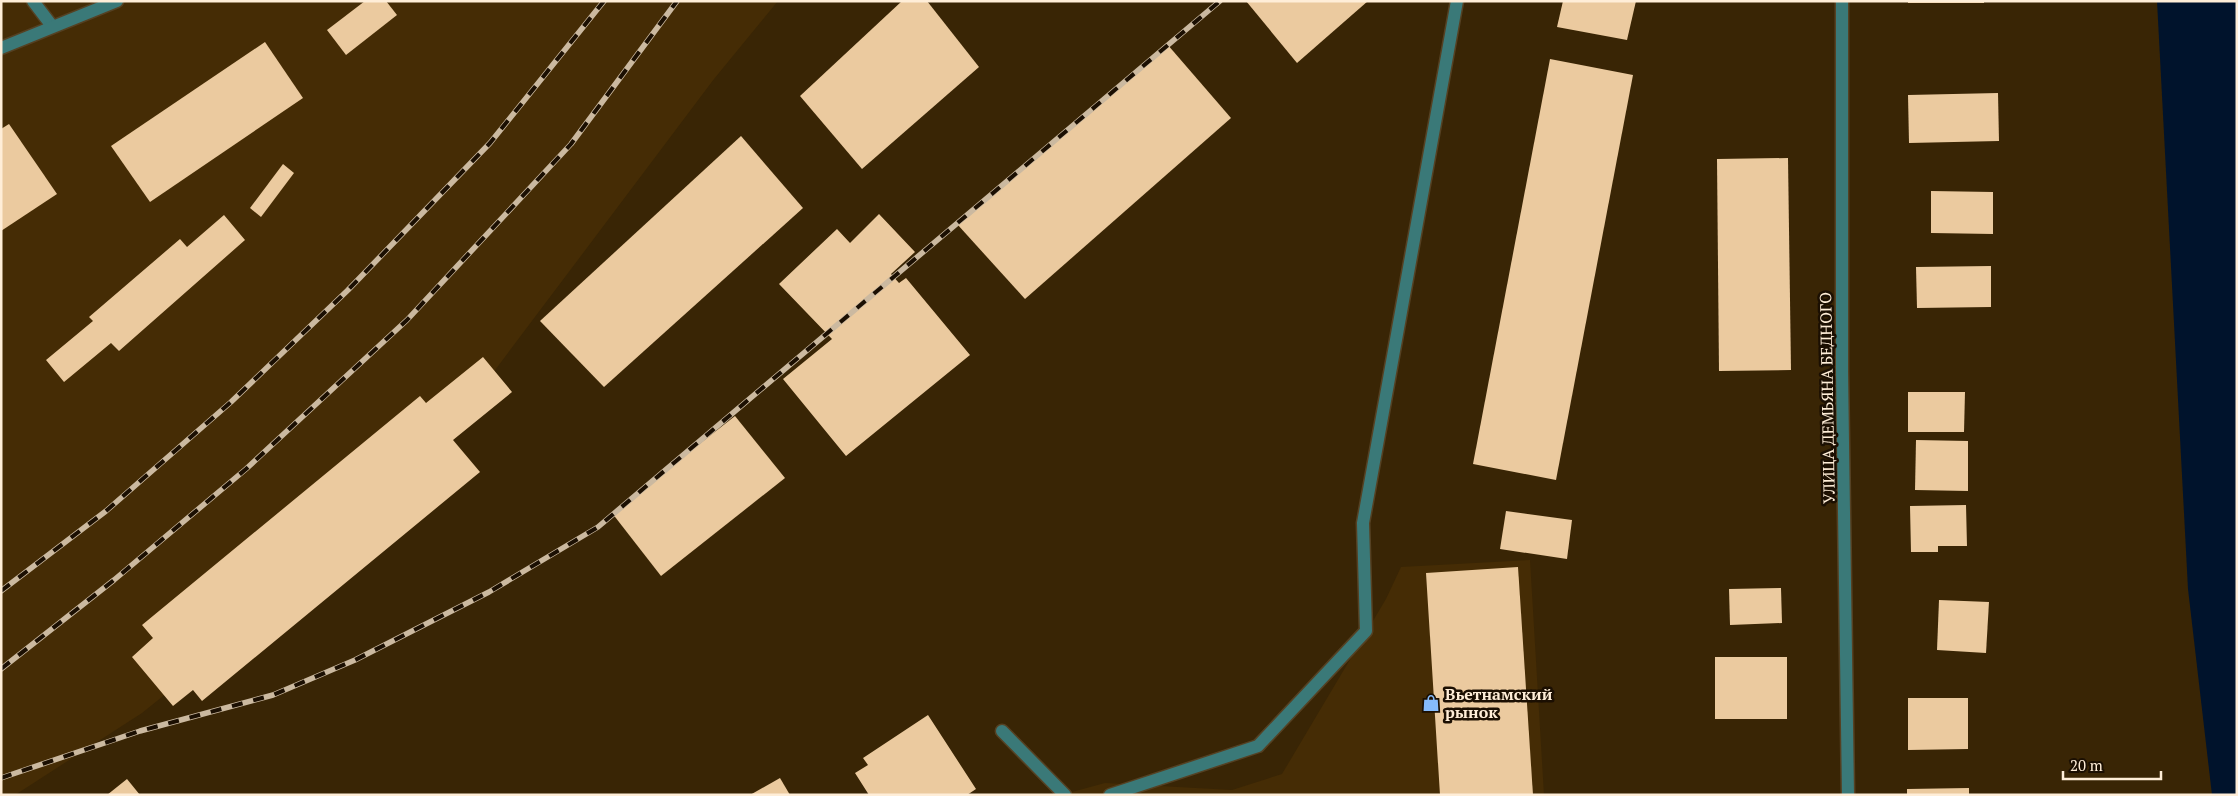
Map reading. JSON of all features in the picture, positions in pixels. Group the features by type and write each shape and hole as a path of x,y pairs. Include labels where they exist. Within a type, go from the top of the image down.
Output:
{"street":[{"path":"34,1 52,26"},
{"path":"1,48 117,1"},
{"path":"1110,795 1258,746 1366,632 1363,523 1406,274 1457,1"},
{"name":"УЛИЦА ДЕМЬЯНА БЕДНОГО","path":"1842,1 1842,371 1848,795"},
{"path":"1002,731 1065,795"}],"shaded area":[{"path":"1,1 778,1 714,79 383,519 142,713 15,795 1,795"},
{"name":"Вьетнамский рынок","path":"1530,560 1544,795 1061,795 1105,783 1232,790 1282,774 1386,599 1401,567"}],"water":[{"path":"2157,1 2237,1 2237,795 2212,795 2188,589"}],"building":[{"path":"365,1 386,1 397,15 346,55 327,30"},
{"path":"902,1 927,1 979,67 862,169 800,96"},
{"path":"1246,1 1368,1 1297,63"},
{"path":"1563,1 1636,1 1627,40 1557,27"},
{"path":"1908,1 1984,1 1984,3 1908,3"},
{"path":"265,42 303,98 150,202 111,146"},
{"path":"1167,44 1231,118 1025,299 957,224"},
{"path":"1550,59 1633,75 1556,480 1473,464"},
{"path":"1998,93 1999,141 1909,143 1908,95"},
{"path":"9,124 57,194 1,231 1,129"},
{"path":"741,136 803,208 604,387 540,321"},
{"path":"1788,158 1791,370 1719,371 1717,159"},
{"path":"283,164 294,173 261,217 250,208"},
{"path":"1931,191 1993,192 1993,234 1931,233"},
{"path":"879,214 915,252 891,274 899,283 906,278 970,355 846,456 783,379 832,339 779,284 837,229 850,243"},
{"path":"224,215 245,240 119,351 111,343 64,382 46,360 93,321 89,317 180,239 187,247"},
{"path":"1991,266 1991,307 1917,308 1916,267"},
{"path":"483,357 512,392 453,440 480,472 202,701 193,690 173,706 132,657 153,638 142,625 420,396 426,403"},
{"path":"1908,392 1965,392 1964,432 1908,432"},
{"path":"735,416 785,478 661,576 612,513"},
{"path":"1916,440 1968,441 1968,491 1915,490"},
{"path":"1966,505 1967,546 1938,546 1938,552 1911,552 1910,506"},
{"path":"1506,511 1572,520 1567,559 1500,549"},
{"path":"1518,567 1533,795 1440,795 1426,573"},
{"path":"1781,588 1782,623 1730,625 1729,589"},
{"path":"1939,600 1989,602 1986,653 1937,650"},
{"path":"1715,657 1787,657 1787,719 1715,719"},
{"path":"1908,698 1968,698 1968,749 1908,750"},
{"path":"928,715 976,789 967,795 869,795 855,773 868,765 863,758"},
{"path":"780,778 790,795 750,795"},
{"path":"127,779 140,795 107,795"},
{"path":"1969,788 1969,795 1907,795 1907,789"}],"railway":[{"path":"1,591 106,511 231,402 348,290 490,143 604,1"},
{"path":"1,669 114,580 246,469 407,320 571,144 677,1"},
{"path":"1,778 140,731 273,695 355,660 489,592 598,527 1220,1"}],"place":[{"name":"Вьетнамский рынок","path":"1431,703"}]}
